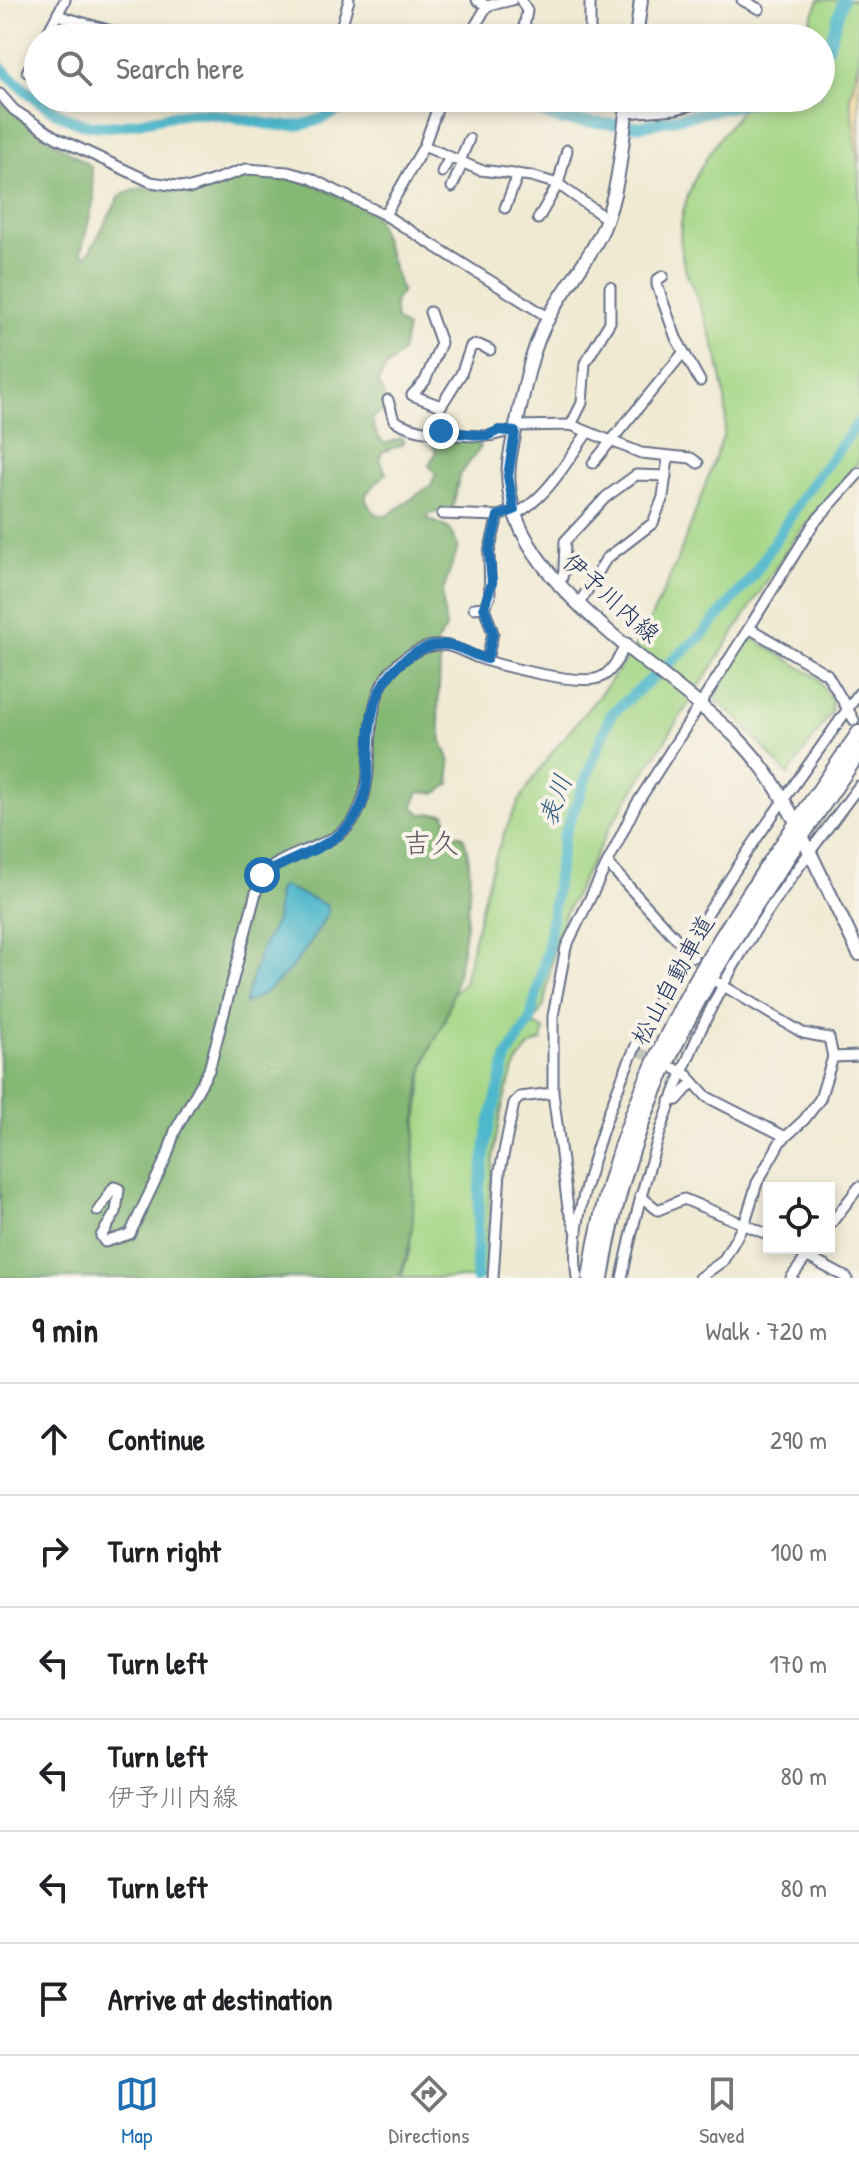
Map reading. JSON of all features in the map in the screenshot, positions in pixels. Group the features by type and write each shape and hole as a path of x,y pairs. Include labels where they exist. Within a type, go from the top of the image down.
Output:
{"highway":[{"name":"松山自動車道","path":"594,1275 621,1145 680,1004 856,726"},
{"name":"松山自動車道","path":"594,1275 654,1086 690,1010 761,892 859,752"}],"main road":[{"path":"638,24 641,0"},
{"name":"伊予川内線","path":"626,112 607,219 590,252 548,317 535,348 508,476 514,512 531,549 559,587 697,702 746,748 793,817"},
{"path":"807,846 859,954"}],"street":[{"path":"52,24 65,0"},
{"path":"342,24 349,0"},
{"path":"477,0 487,6 512,0"},
{"path":"521,0 527,11 525,24"},
{"path":"590,0 590,24"},
{"path":"742,0 759,9"},
{"path":"476,24 487,6"},
{"path":"57,15 88,24"},
{"path":"0,94 14,110 37,126 141,179 191,188 246,169 288,172 326,185 385,215 548,317"},
{"path":"385,215 424,146 436,112"},
{"path":"626,115 651,112"},
{"path":"452,187 469,139"},
{"path":"424,146 487,171 518,174 558,184 607,219"},
{"path":"538,219 558,184 567,150"},
{"path":"442,172 450,157"},
{"path":"505,208 518,174"},
{"path":"663,276 657,280 657,285 683,353 700,381"},
{"path":"571,425 582,403 585,363 610,322 610,287"},
{"path":"430,312 441,343 425,381 412,395 441,406 461,374 471,346 479,345 490,350"},
{"path":"593,463 683,353"},
{"path":"388,400 394,420 414,431 487,436 499,430 571,425 641,453 691,458 698,463"},
{"path":"442,514 498,516 525,509 545,490 588,432"},
{"path":"579,604 606,559 653,523 661,504 668,458"},
{"path":"576,1230 568,1208 553,1093 551,1032 562,962 571,930 636,805 697,702 749,628 814,523 859,473"},
{"path":"559,587 564,571 565,541 587,515 636,475 666,476"},
{"path":"487,659 493,633 479,607 490,597 489,552 498,516"},
{"path":"749,628 827,674 856,726"},
{"path":"98,1211 114,1187 119,1189 116,1212 101,1236 105,1242 126,1237 138,1220 167,1156 170,1140 209,1070 238,968 254,893 262,875 332,838 358,813 365,784 371,718 379,691 401,663 428,647 456,646 487,659 569,678 596,679 611,668 628,645"},
{"path":"577,1278 576,1230 606,1120 637,1051 648,1013 727,879 859,693"},
{"path":"622,1278 640,1196 678,1070 719,984 807,846 859,786"},
{"path":"608,864 693,957"},
{"path":"699,1278 723,1261 745,1222 757,1183 784,1136 813,1111 827,1084 833,1057 829,1038 803,1033 754,1001 719,984"},
{"path":"833,1057 859,1056"},
{"path":"678,1070 714,1102 784,1136"},
{"path":"670,1101 677,1100 693,1082"},
{"path":"493,1278 500,1171 514,1103 520,1097 553,1093"},
{"path":"835,1218 859,1187"},
{"path":"640,1196 658,1210 684,1199 763,1232"},
{"path":"791,1278 808,1254"},
{"path":"812,1254 847,1278"}],"green space":[{"path":"819,0 859,0 859,61 850,97 859,170 859,461 794,539 611,825 565,914 555,944 544,1005 533,1024 544,1029 542,1041 525,1053 511,1076 502,1109 490,1187 485,1278 401,1278 410,1249 415,1140 424,1067 451,995 464,982 499,845 532,780 612,679 641,636 676,562 724,434 726,407 718,361 681,249 681,225 686,202 707,158 740,112 835,112 835,24 809,24"},
{"path":"0,101 29,126 91,166 94,199 81,253 87,256 120,196 149,187 200,188 246,173 263,172 296,178 330,191 375,215 402,292 394,302 396,320 407,329 402,352 385,369 378,383 384,396 383,411 372,418 379,439 385,444 401,438 404,441 402,445 382,452 380,459 386,473 366,494 366,501 375,514 387,516 431,485 436,474 429,465 436,452 428,436 467,437 481,447 459,476 453,508 429,514 427,518 450,529 458,547 442,594 446,629 436,643 440,661 438,712 442,741 450,762 450,784 437,793 419,792 413,806 421,814 445,813 449,835 462,835 467,851 469,898 462,951 451,999 422,1075 415,1139 412,1228 405,1262 398,1278 0,1278"},
{"path":"751,637 818,678 832,702 831,713 788,775 740,721 715,699 737,654"}],"sand":[{"path":"859,61 859,170 850,97"}],"water":[{"path":"282,886 326,905 328,912 293,966 270,988 244,1004 261,949 276,921 278,891"}],"waterway":[{"path":"835,26 843,0"},
{"path":"0,67 24,89"},
{"path":"56,112 94,126 123,125 196,113 287,126 307,123 335,112"},
{"path":"540,112 560,120 641,126 706,112"},
{"name":"表川","path":"476,1278 479,1192 489,1126 507,1057 530,1021 547,951 563,838 611,714 702,635 753,576 805,493 859,422"}],"tunnel":[{"path":"640,1052 660,1061"}],"district":[{"name":"吉久","path":"431,843"}],"route":[{"path":"262,875 332,838 353,822 365,784 375,699 401,663 414,653 443,644 487,659 493,633 484,607 490,597 492,582 489,552 498,516 514,510 508,476 515,432 499,430 487,436 441,431"}]}
